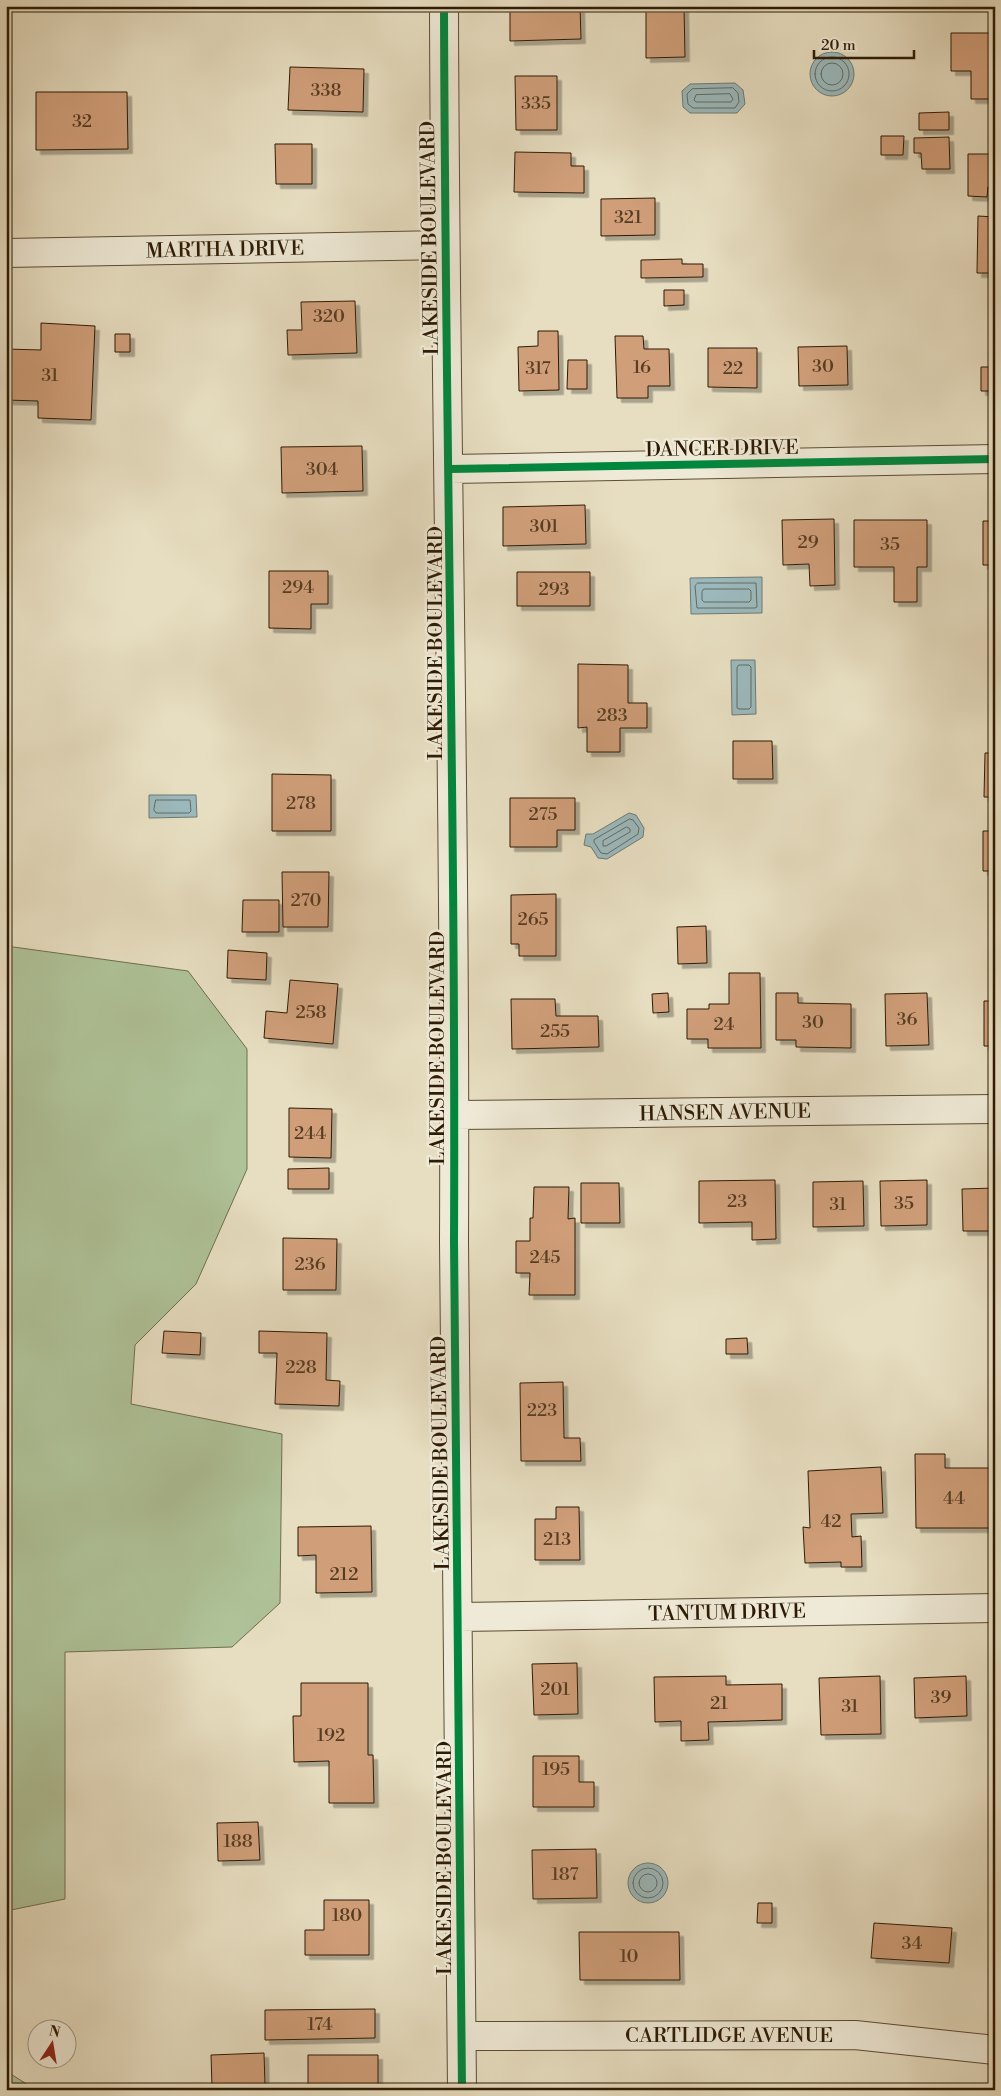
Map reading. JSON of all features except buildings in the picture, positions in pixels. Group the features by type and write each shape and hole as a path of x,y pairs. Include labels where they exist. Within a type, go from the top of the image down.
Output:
{"street":[{"name":"LAKESIDE BOULEVARD","path":"444,6 444,245 450,469 455,1115 454,1242 462,2090"},
{"name":"MARTHA DRIVE","path":"6,253 444,245"},
{"name":"DANCER DRIVE","path":"450,469 995,460"},
{"name":"HANSEN AVENUE","path":"455,1115 995,1109"},
{"name":"TANTUM DRIVE","path":"459,1617 995,1608"},
{"name":"CARTLIDGE AVENUE","path":"462,2036 855,2035 995,2050"}],"green space":[{"path":"6,946 188,971 247,1049 247,1169 196,1284 135,1345 131,1404 282,1434 280,1603 232,1647 65,1652 65,1899 6,1911"},
{"path":"6,2071 36,2090 6,2090"}],"water":[{"path":"828,52 836,52 848,58 854,74 848,90 836,96 828,96 816,90 810,78 810,70 816,58"},
{"path":"735,83 743,90 745,104 737,113 690,113 683,107 682,91 690,84"},
{"path":"762,577 762,613 691,614 690,578"},
{"path":"731,660 755,660 756,714 732,715"},
{"path":"149,795 196,795 197,817 149,818"},
{"path":"629,813 636,815 644,828 643,837 607,859 598,858 591,847 584,845 586,834 593,834"},
{"path":"652,1863 659,1866 665,1872 668,1883 667,1891 659,1900 652,1903 644,1903 637,1900 629,1891 628,1879 631,1872 640,1864"}],"cycle path":[{"path":"444,6 462,2090"},
{"path":"450,469 995,459"}]}
